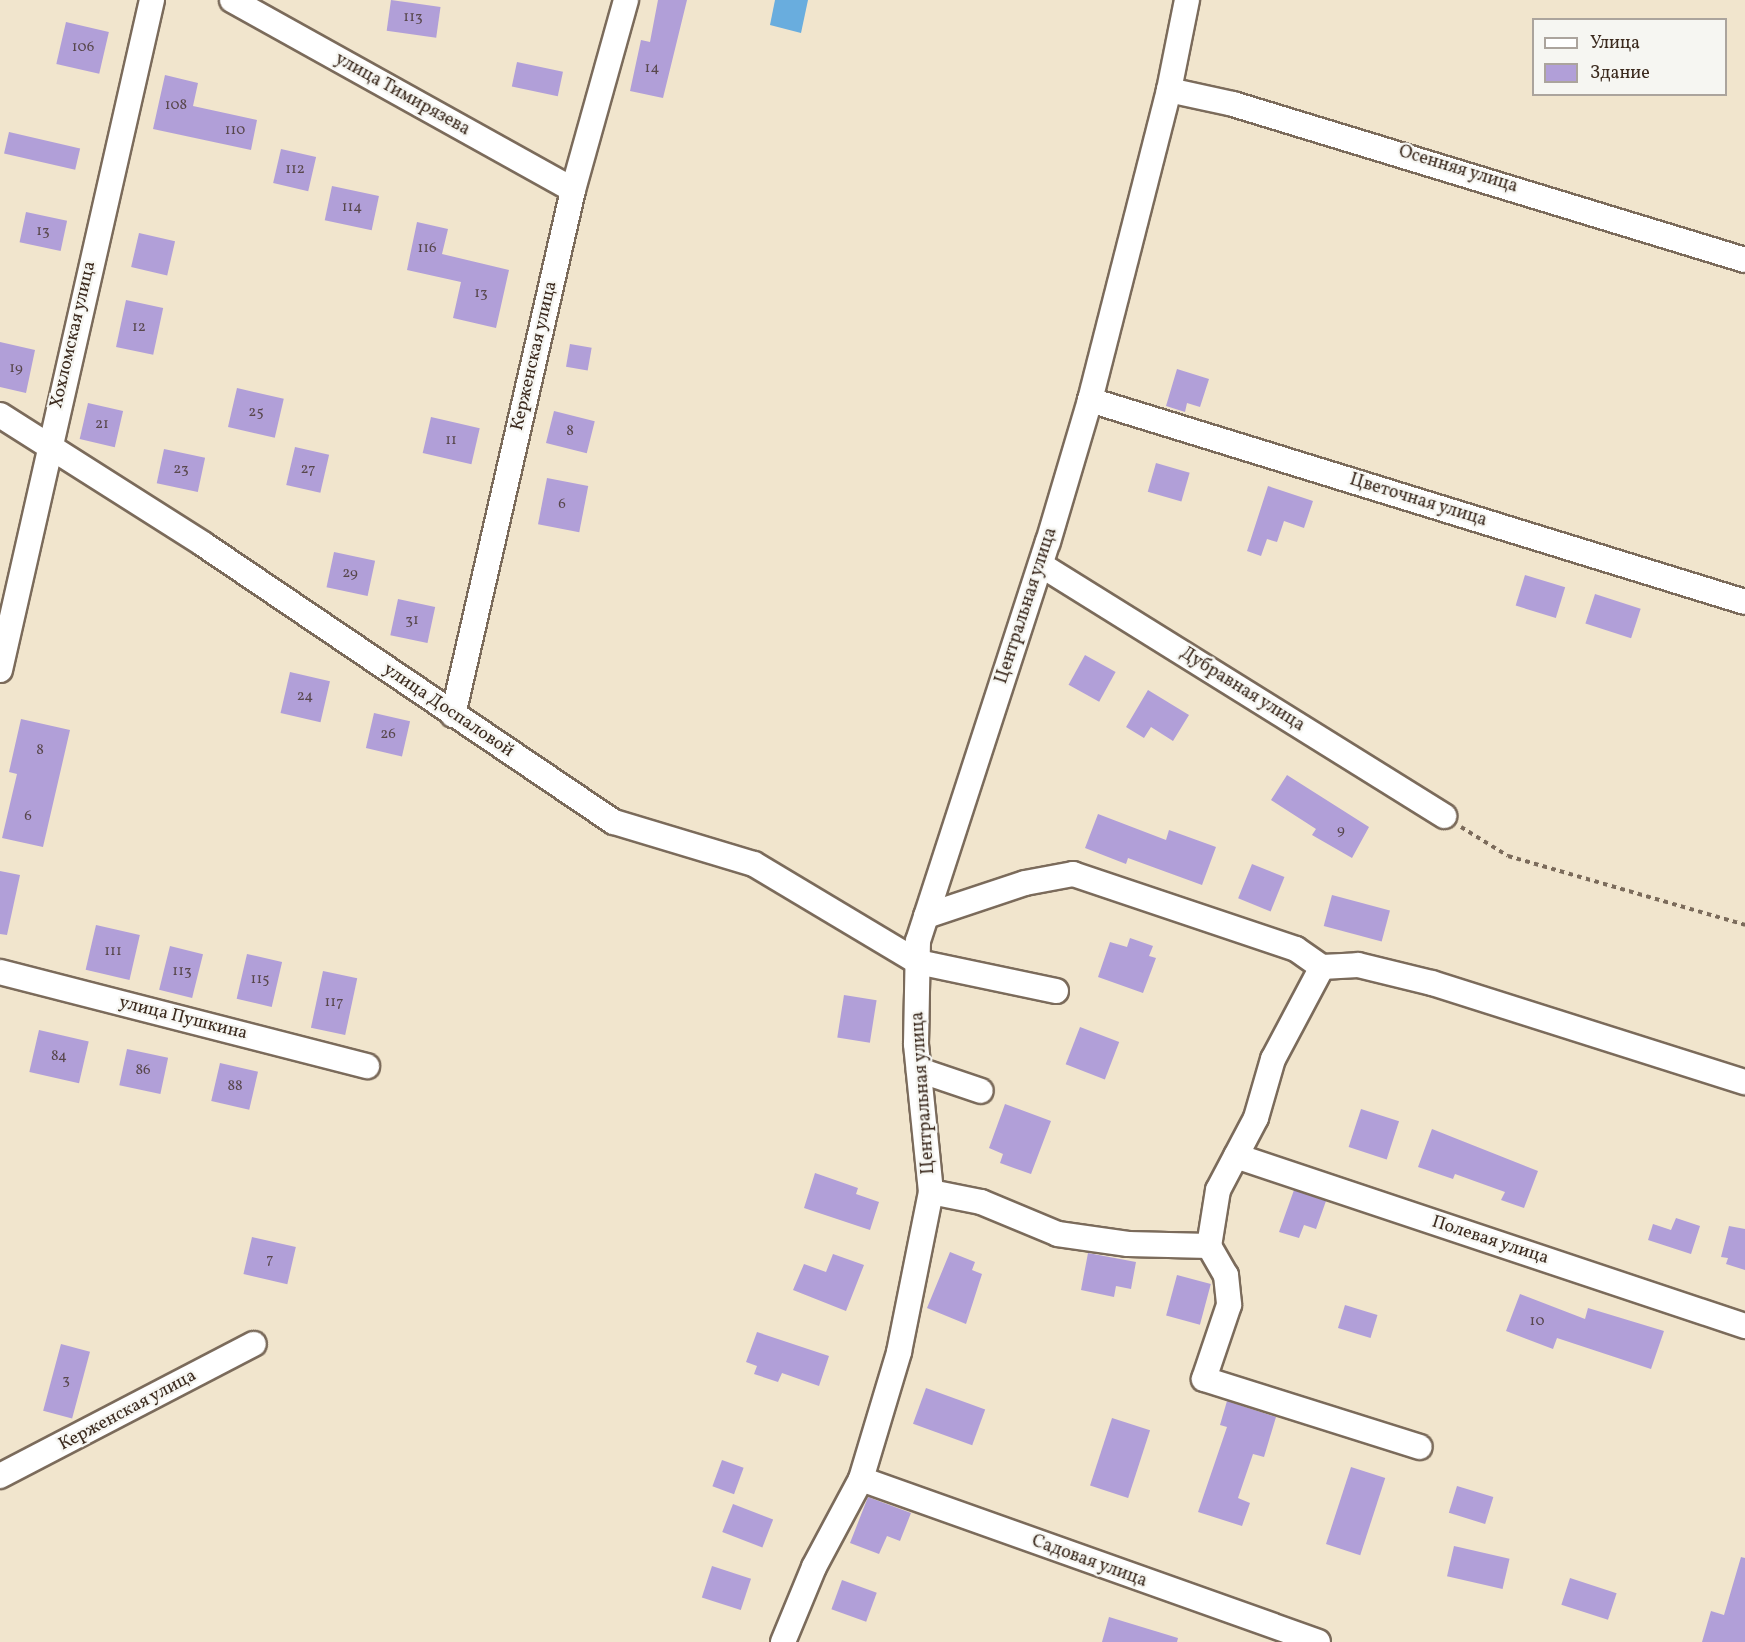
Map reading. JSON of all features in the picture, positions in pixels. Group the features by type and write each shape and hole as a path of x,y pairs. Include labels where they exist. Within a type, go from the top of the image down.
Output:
{"street":[{"name":"Хохломская улица","path":"0,670 49,444 153,0"},
{"name":"улица Тимирязева","path":"232,0 573,190"},
{"name":"Керженская улица","path":"453,715 573,190 626,0"},
{"name":"Центральная улица","path":"783,1642 814,1568 861,1479 899,1352 932,1192 919,1070 918,941 1041,565 1090,400 1169,90 1187,0"},
{"name":"Осенняя улица","path":"1169,90 1245,107 1745,260"},
{"name":"Цветочная улица","path":"1090,400 1745,602"},
{"name":"улица Доспаловой","path":"0,415 49,444 614,822 754,864 918,962 1056,991"},
{"name":"Дубравная улица","path":"1041,565 1444,816"},
{"path":"926,916 1025,883 1072,874 1296,949 1322,967 1358,965 1432,983 1745,1082"},
{"path":"1322,967 1273,1059 1256,1118 1218,1190 1209,1246 1226,1275 1229,1305 1204,1378 1420,1447"},
{"name":"улица Пушкина","path":"0,972 367,1066"},
{"path":"919,1070 981,1091"},
{"name":"Полевая улица","path":"1236,1156 1745,1326"},
{"path":"932,1192 981,1202 1058,1234 1128,1244 1209,1246"},
{"name":"Керженская улица","path":"0,1476 254,1344"},
{"name":"Садовая улица","path":"861,1479 1318,1642"}],"path":[{"path":"1444,816 1508,856 1745,926"}],"water":[{"path":"775,0 808,0 801,33 770,25"}],"building":[{"path":"391,0 441,7 436,38 387,31"},
{"path":"658,0 687,0 663,98 630,91 641,40 650,42"},
{"path":"66,22 109,32 99,74 56,64"},
{"path":"517,62 563,72 558,96 512,86"},
{"path":"165,75 198,83 193,106 257,120 251,150 153,129"},
{"path":"9,132 80,148 75,170 4,153"},
{"path":"281,149 316,157 308,191 273,183"},
{"path":"332,186 379,196 372,230 325,220"},
{"path":"26,212 67,221 61,251 20,242"},
{"path":"417,222 448,229 442,254 509,270 496,328 453,318 461,282 407,270"},
{"path":"139,233 175,241 167,275 131,267"},
{"path":"126,300 163,308 153,355 116,347"},
{"path":"0,342 35,350 26,393 0,387"},
{"path":"570,344 592,348 588,370 566,367"},
{"path":"1177,369 1209,379 1200,407 1187,403 1185,412 1166,406"},
{"path":"237,388 284,399 275,438 228,427"},
{"path":"88,403 123,411 115,447 80,439"},
{"path":"554,411 595,421 587,453 546,443"},
{"path":"431,417 480,428 471,464 423,453"},
{"path":"295,447 329,455 320,493 286,485"},
{"path":"164,449 205,458 198,492 157,483"},
{"path":"1156,463 1190,473 1181,501 1148,492"},
{"path":"547,478 588,486 579,532 538,524"},
{"path":"1268,486 1313,501 1304,528 1284,521 1277,542 1267,539 1261,556 1247,551"},
{"path":"334,552 375,561 368,596 327,587"},
{"path":"1525,575 1565,587 1556,618 1516,606"},
{"path":"1595,594 1641,609 1631,638 1585,623"},
{"path":"398,599 435,607 427,643 390,635"},
{"path":"1085,655 1116,672 1099,702 1069,685"},
{"path":"290,672 330,681 321,722 281,713"},
{"path":"1148,690 1189,715 1173,741 1151,727 1144,738 1126,727"},
{"path":"374,713 410,721 402,756 366,748"},
{"path":"21,719 70,730 43,847 2,838 17,774 9,772"},
{"path":"1287,775 1369,827 1352,858 1312,835 1316,829 1271,800"},
{"path":"1098,814 1166,840 1169,830 1216,847 1202,885 1128,858 1126,864 1085,848"},
{"path":"1252,864 1284,877 1271,911 1238,898"},
{"path":"0,871 20,875 7,935 0,934"},
{"path":"1332,895 1390,911 1382,941 1324,926"},
{"path":"96,925 140,935 129,980 86,970"},
{"path":"1130,938 1153,946 1149,956 1156,958 1143,993 1098,977 1110,942 1127,947"},
{"path":"170,946 203,954 192,998 159,990"},
{"path":"247,954 282,962 272,1007 237,999"},
{"path":"323,971 357,978 345,1035 311,1028"},
{"path":"844,995 877,1000 870,1043 837,1037"},
{"path":"1080,1027 1119,1042 1105,1079 1066,1064"},
{"path":"39,1030 89,1041 79,1083 29,1072"},
{"path":"127,1049 168,1058 160,1094 119,1085"},
{"path":"220,1063 258,1072 249,1110 211,1101"},
{"path":"1005,1104 1051,1121 1031,1174 1000,1163 1003,1154 989,1148"},
{"path":"1361,1109 1399,1121 1387,1159 1349,1147"},
{"path":"1432,1129 1538,1171 1524,1208 1501,1200 1505,1192 1455,1174 1453,1179 1418,1167"},
{"path":"815,1173 858,1188 856,1194 879,1202 870,1230 804,1208"},
{"path":"1294,1190 1326,1201 1316,1229 1304,1225 1299,1238 1279,1232"},
{"path":"1676,1218 1700,1226 1691,1254 1648,1240 1653,1224 1671,1230"},
{"path":"1729,1226 1745,1229 1745,1270 1726,1264 1728,1258 1721,1257"},
{"path":"252,1237 296,1247 287,1284 243,1274"},
{"path":"950,1252 975,1262 972,1270 982,1274 966,1324 927,1308"},
{"path":"1088,1253 1136,1262 1131,1289 1116,1286 1114,1297 1081,1290"},
{"path":"833,1254 864,1265 846,1311 793,1290 804,1264 826,1272"},
{"path":"1177,1275 1211,1284 1200,1325 1166,1316"},
{"path":"1520,1294 1585,1319 1588,1308 1664,1331 1651,1369 1557,1338 1553,1349 1506,1331"},
{"path":"1345,1305 1378,1315 1370,1338 1338,1328"},
{"path":"757,1332 829,1356 819,1386 782,1373 778,1382 754,1374 757,1366 746,1362"},
{"path":"61,1344 90,1352 72,1418 43,1411"},
{"path":"926,1388 985,1410 972,1445 913,1424"},
{"path":"1227,1401 1276,1417 1264,1457 1253,1454 1238,1498 1250,1503 1242,1526 1198,1512 1227,1427 1220,1425"},
{"path":"1112,1418 1150,1430 1128,1498 1090,1486"},
{"path":"722,1460 744,1468 734,1494 712,1486"},
{"path":"1351,1467 1385,1478 1360,1555 1326,1544"},
{"path":"1457,1486 1493,1497 1485,1524 1449,1513"},
{"path":"868,1497 911,1513 900,1541 887,1536 879,1554 850,1543"},
{"path":"733,1504 773,1519 762,1547 722,1532"},
{"path":"1454,1546 1510,1559 1503,1589 1447,1576"},
{"path":"1741,1557 1745,1558 1745,1642 1702,1642 1711,1611 1724,1615"},
{"path":"712,1566 751,1579 741,1610 702,1597"},
{"path":"1570,1578 1617,1593 1608,1620 1561,1605"},
{"path":"842,1580 877,1593 866,1622 831,1609"},
{"path":"1109,1617 1178,1638 1177,1642 1102,1642"}]}
